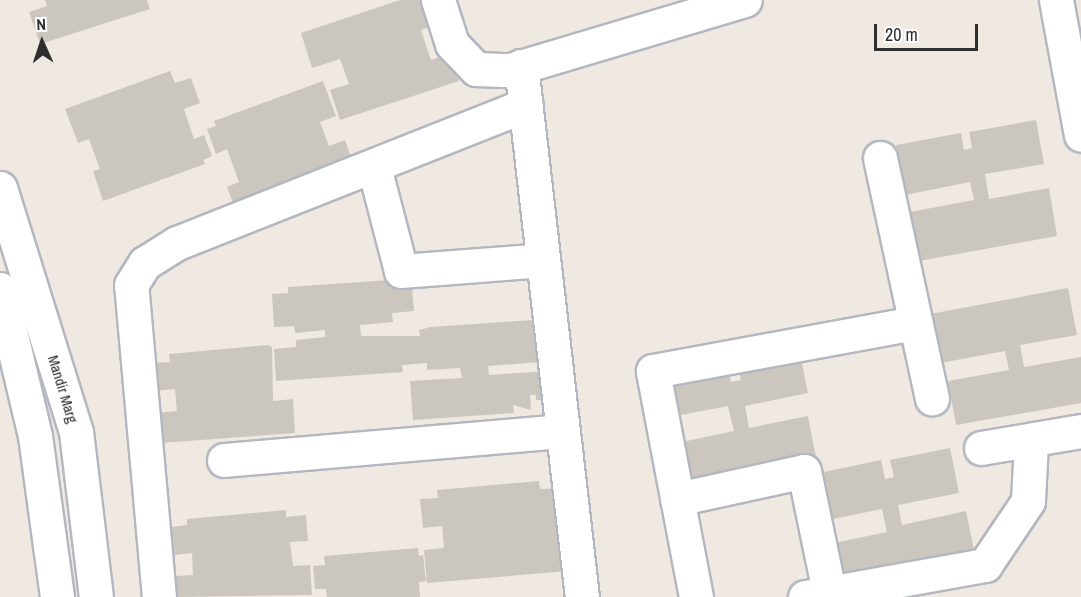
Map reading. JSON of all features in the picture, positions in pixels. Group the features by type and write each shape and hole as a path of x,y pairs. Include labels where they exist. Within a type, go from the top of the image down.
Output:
{"street":[{"path":"438,0 452,44 476,69 521,66 745,0"},
{"path":"1056,0 1081,135"},
{"path":"521,66 582,597"},
{"path":"159,597 131,285 145,263 177,243 526,105"},
{"path":"880,158 932,398"},
{"path":"374,167 401,271 543,260"},
{"name":"Mandir Marg","path":"0,188 76,432 96,597"},
{"path":"0,289 35,436 57,597"},
{"path":"696,597 653,371 915,323"},
{"path":"224,460 562,430"},
{"path":"981,448 1081,431"},
{"path":"677,499 804,471 817,595 985,565 1028,501 1031,441"}],"building":[{"path":"45,0 147,0 150,9 40,44 29,12 47,6"},
{"path":"400,0 431,0 439,23 421,30 431,60 442,56 447,47 459,81 340,120 330,90 349,84 340,59 312,68 301,33"},
{"path":"170,71 175,83 191,78 200,103 184,109 194,139 204,135 212,156 203,160 205,164 103,201 93,171 100,169 89,139 78,143 65,109"},
{"path":"323,81 336,116 320,122 329,146 345,140 351,157 235,208 227,187 239,182 227,149 216,154 207,129 216,126 214,121"},
{"path":"1036,120 1044,164 985,174 989,199 1049,188 1057,236 919,261 910,212 974,200 970,182 905,195 896,145 961,133 964,150 972,148 969,132"},
{"path":"390,280 390,288 412,287 414,311 392,313 393,322 360,325 361,336 420,336 419,330 431,327 532,320 532,324 538,323 541,362 488,366 489,375 548,371 545,400 536,400 536,395 530,395 531,410 513,405 514,413 413,420 410,381 462,378 460,368 427,370 427,363 402,365 403,372 276,381 274,349 296,347 296,340 325,337 325,330 295,333 294,326 274,327 272,294 288,293 288,287"},
{"path":"1068,288 1077,335 1020,345 1024,367 1081,357 1081,403 956,425 948,381 1009,370 1005,351 940,363 930,314"},
{"path":"268,345 272,347 273,401 293,399 295,433 160,443 158,413 177,411 175,389 153,391 151,363 170,362 169,354"},
{"path":"799,349 808,393 745,406 749,428 808,416 817,463 687,489 677,443 734,431 728,406 671,417 663,378 727,365 731,382 741,380 737,363"},
{"path":"950,448 959,493 898,505 902,525 966,511 976,559 842,586 834,543 887,532 882,509 833,519 824,472 881,460 885,479 894,477 890,460"},
{"path":"539,481 540,489 561,488 568,571 427,583 424,550 444,548 442,526 423,528 420,499 438,498 437,490"},
{"path":"286,510 286,517 306,515 308,541 290,542 293,566 310,565 312,595 178,597 176,576 193,575 192,553 174,555 171,527 187,525 187,519"},
{"path":"418,548 419,556 423,555 426,581 419,582 420,597 327,597 326,589 315,589 313,566 325,565 324,556"}]}
